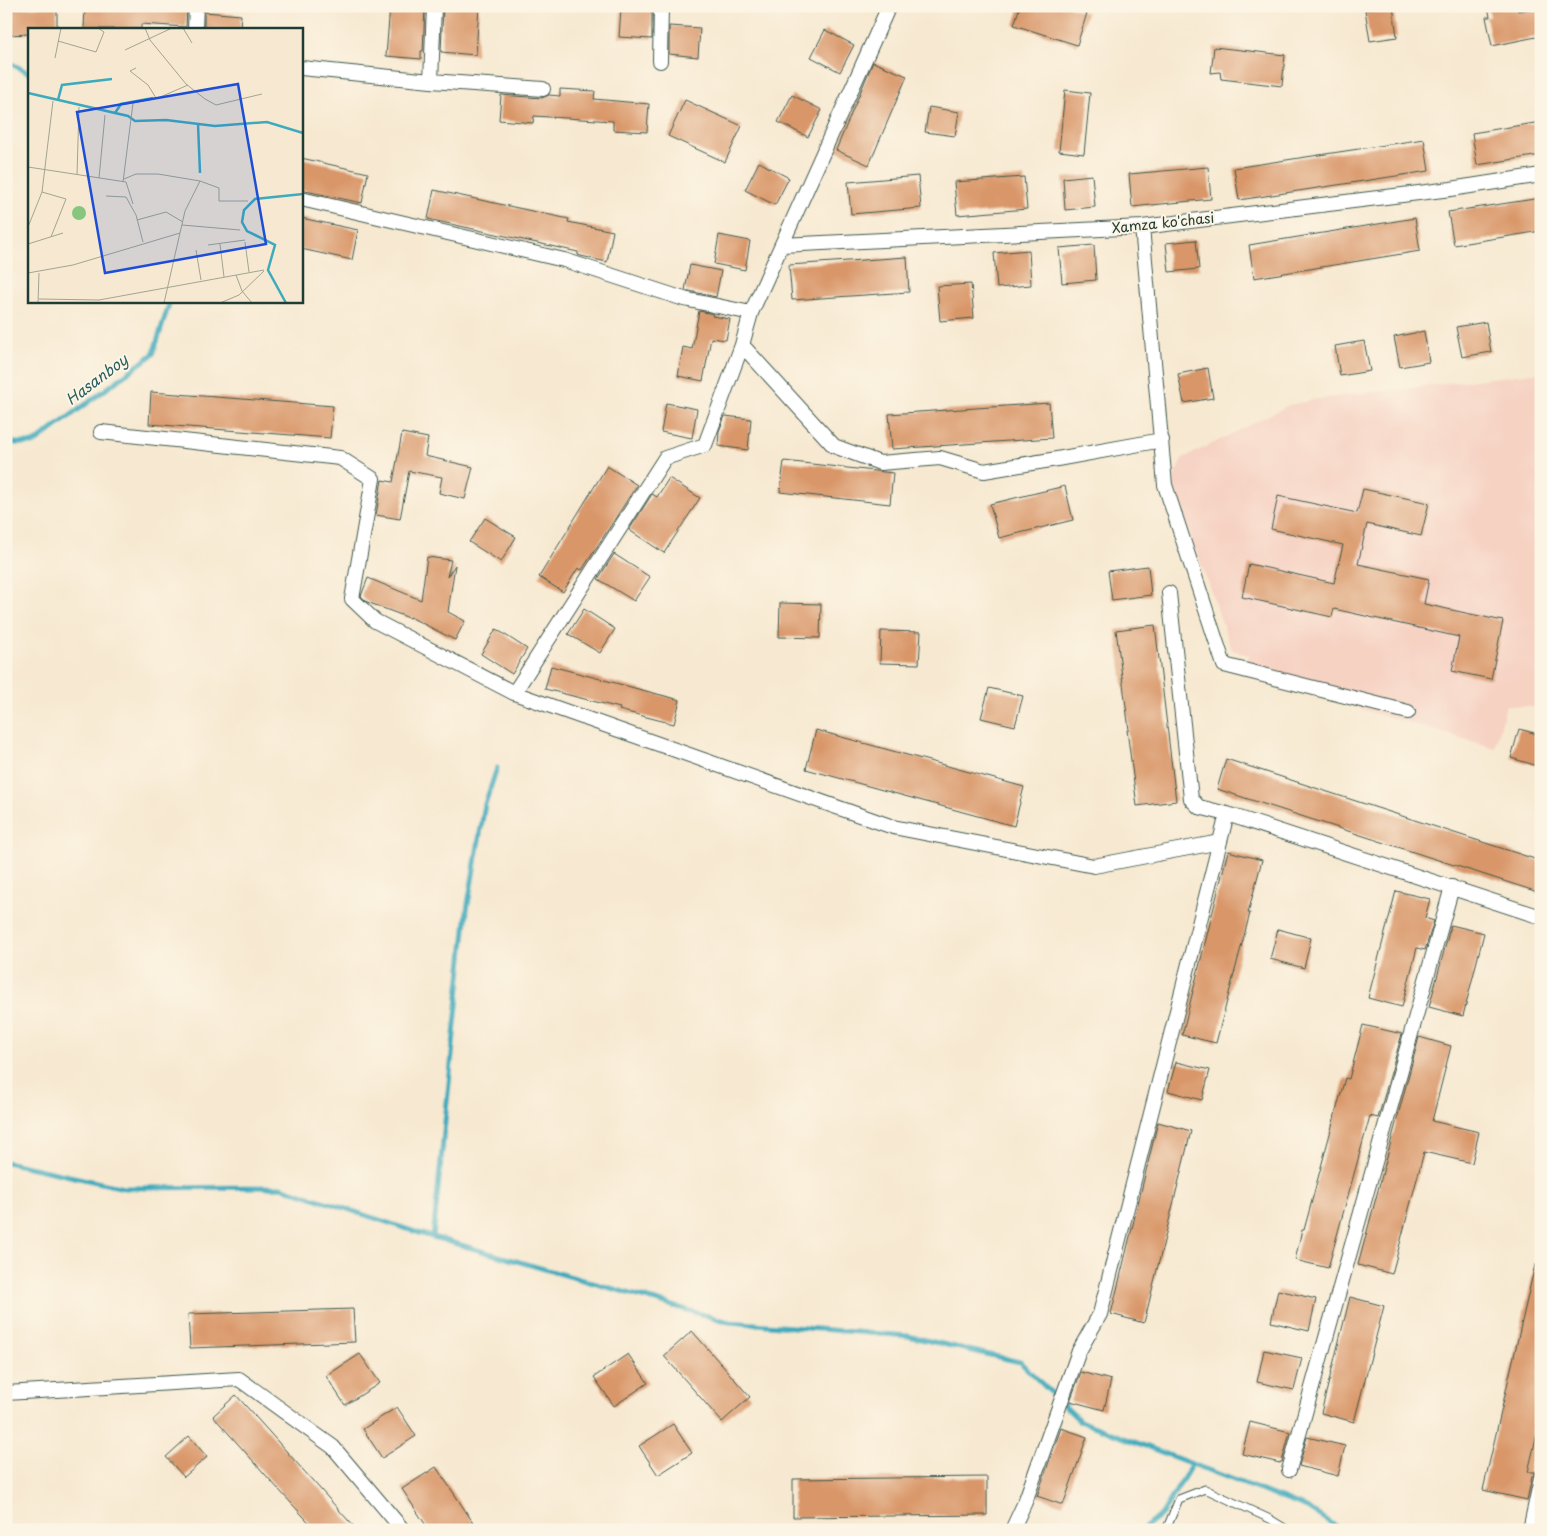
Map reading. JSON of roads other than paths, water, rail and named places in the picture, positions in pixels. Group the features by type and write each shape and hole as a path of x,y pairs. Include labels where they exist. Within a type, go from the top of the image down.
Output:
{"street":[{"path":"195,28 196,6"},
{"path":"431,81 434,6"},
{"path":"660,61 661,6"},
{"path":"514,693 665,458 704,445 742,345 751,313 889,6"},
{"path":"302,68 431,81 543,89"},
{"name":"Xamza ko'chasi","path":"782,245 1142,227 1450,189 1541,175"},
{"path":"302,199 564,260 684,300 751,313"},
{"path":"1142,227 1165,485 1224,665 1408,712"},
{"path":"742,345 834,446 880,463 940,458 984,471 1057,460 1162,440"},
{"path":"101,432 340,458 373,479 352,600 375,621 514,693 893,827 1094,866 1220,842"},
{"path":"1169,593 1191,799 1199,807 1227,814 1541,917"},
{"path":"1012,1530 1025,1502 1079,1351 1100,1314 1227,814"},
{"path":"1289,1470 1452,887"},
{"path":"6,1393 239,1379 332,1447 403,1530"},
{"path":"1530,1530 1541,1479"}],"lane":[{"path":"1166,1530 1179,1499 1205,1489 1270,1519 1288,1530"}],"waterway":[{"name":"Hasanboy","path":"6,61 28,72"},
{"name":"Hasanboy","path":"6,443 34,443 153,354 170,302"},
{"path":"433,1237 467,910 485,804 497,768"},
{"path":"6,1162 124,1188 281,1187 419,1233 729,1322 908,1336 1020,1362 1080,1421 1307,1508 1342,1530"},
{"path":"1142,1530 1162,1514 1192,1464"}]}
